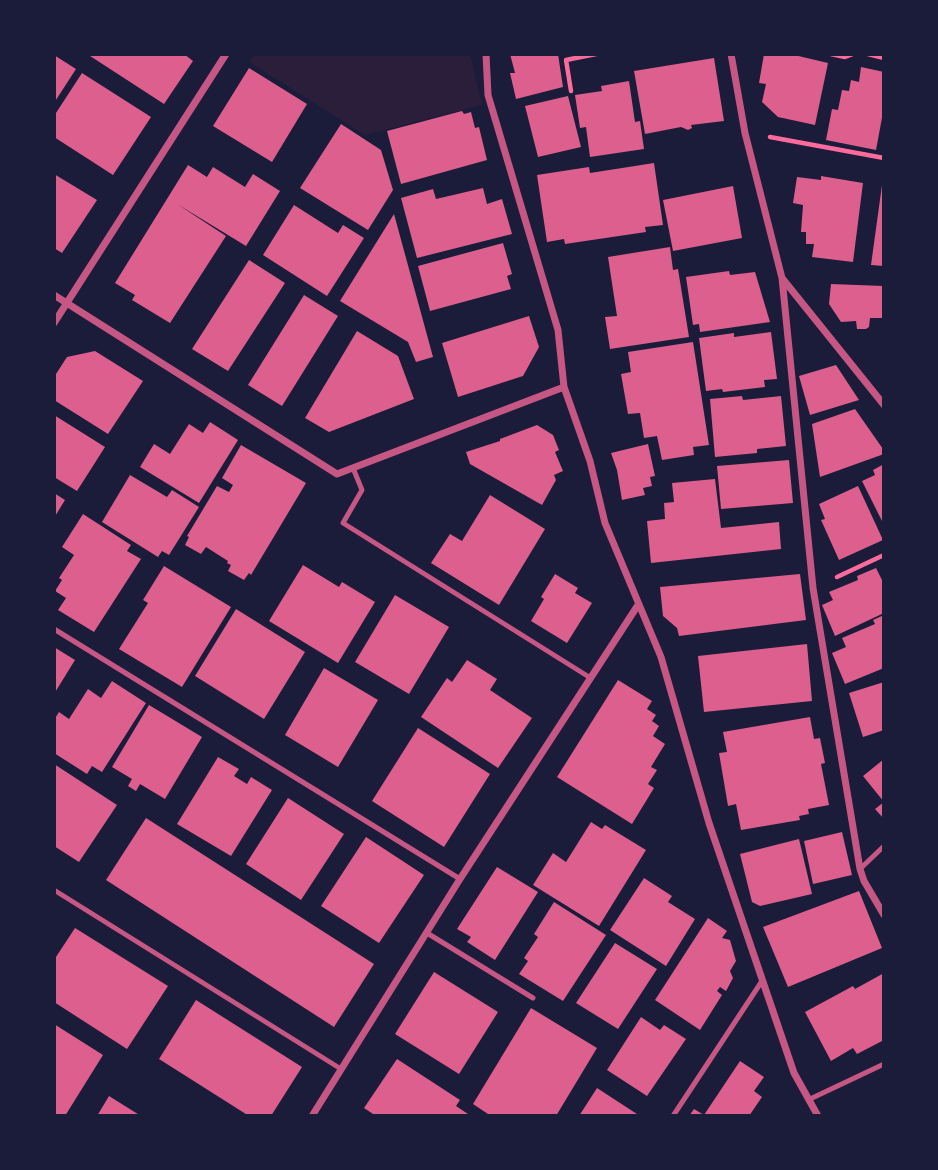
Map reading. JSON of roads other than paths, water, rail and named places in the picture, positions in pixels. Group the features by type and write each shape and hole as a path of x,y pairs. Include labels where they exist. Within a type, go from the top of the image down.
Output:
{"street":[{"path":"54,323 226,54"},
{"path":"486,54 488,95 558,330 564,387 590,461 605,523 661,657 709,823 794,1073 818,1116"},
{"path":"731,54 745,133 782,278 813,588 860,869 863,881 884,915"},
{"path":"782,278 884,405"},
{"path":"54,295 337,474 564,387"},
{"path":"312,1116 460,879 638,604"}],"lane":[{"path":"353,468 362,490 343,523 589,677"},
{"path":"54,629 460,879"},
{"path":"860,869 884,846"},
{"path":"54,890 341,1069"},
{"path":"428,933 533,998"},
{"path":"673,1116 762,981"},
{"path":"808,1100 884,1064"}]}
